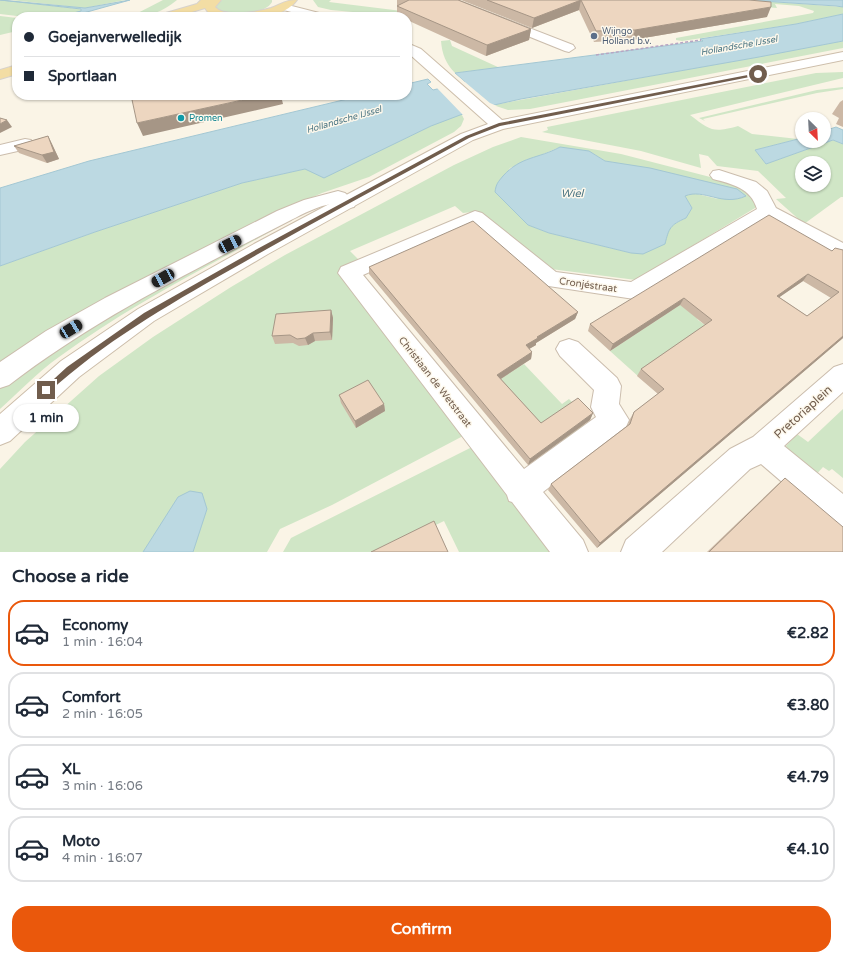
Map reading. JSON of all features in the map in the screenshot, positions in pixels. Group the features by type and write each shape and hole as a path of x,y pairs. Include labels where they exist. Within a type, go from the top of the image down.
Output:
{"main road":[{"path":"206,12 209,6 216,0"},
{"path":"0,70 12,66"},
{"path":"0,75 12,71"}],"street":[{"path":"447,0 569,48"},
{"path":"267,12 286,6 307,12"},
{"path":"412,50 499,125"},
{"path":"0,432 70,369 146,315 261,249 467,137 499,125 843,56"},
{"path":"412,57 432,67"},
{"path":"787,68 843,65"},
{"path":"0,150 25,144"},
{"path":"719,175 740,181 755,188 762,195 767,211 843,252"},
{"path":"0,377 46,345 83,322 163,278 276,220 322,199 338,197 346,204"},
{"name":"Cronjéstraat","path":"349,273 475,217 550,279 634,291 767,211"},
{"name":"Christiaan de Wetstraat","path":"349,273 520,490 571,552"},
{"path":"520,490 614,420 605,407 608,386 569,349"},
{"name":"Pretoriaplein","path":"638,552 843,376"},
{"path":"752,453 843,514"}],"green space":[{"path":"0,0 82,10 78,12 12,12 12,15 0,14"},
{"path":"10,0 125,0 85,8"},
{"path":"163,0 177,0 157,12 140,12"},
{"path":"222,0 272,0 268,6 255,12 223,12 218,10 216,6"},
{"path":"313,0 331,0 329,2 403,12 353,12 318,7"},
{"path":"683,0 747,0 843,7 843,14 796,24 682,41 676,40 676,38 813,13 814,11 799,6 775,4 777,8"},
{"path":"0,16 12,17 12,32 0,35"},
{"path":"450,40 452,46 500,68 455,73 443,54 441,41"},
{"path":"843,41 843,48 530,109 508,110 493,105"},
{"path":"843,72 843,78 690,115 712,129 717,130 738,126 752,134 795,139 755,150 766,164 811,148 831,148 831,141 833,140 843,144 843,197 804,224 776,199 786,198 758,171 717,166 708,156 699,154 701,168 641,151 542,132 548,130 547,127 816,73"},
{"path":"843,87 843,89 817,93 703,119 705,121 699,118 817,90"},
{"path":"461,113 464,119 461,126 454,132 369,177 322,193 239,230 106,297 56,326 0,365 0,266 95,232 242,183 305,169 400,141"},
{"path":"521,137 621,154 718,179 742,187 758,202 755,208 636,280 551,269 479,214 472,212 463,213 455,206 350,251 359,260 346,270 339,271 463,436 332,505 280,529 267,552 0,552 0,469 25,442 99,376 153,337 231,287 285,255 454,165 493,147","holes":["560,147 594,154 605,161 677,175 718,199 693,193 685,196 692,208 686,218 631,253 549,233 528,225 495,192 510,168"]},
{"path":"301,215 178,282 117,318 51,363 0,409 0,383 90,323"},
{"path":"686,301 698,320 709,328 639,377 610,351"},
{"path":"425,302 519,367 524,364 562,404 569,399 575,405 572,414 584,426 562,441 547,424 539,430"},
{"path":"843,409 843,478 832,469 829,471 823,467 814,477 788,455 786,446 797,434 808,442"},
{"path":"478,444 483,450 479,458 554,552 459,552 444,521 380,552 283,552 291,538"}],"water":[{"path":"0,0 85,8 130,0 87,12 77,12 81,11 81,9"},
{"path":"747,0 843,0 843,7 836,6"},
{"name":"Hollandsche IJssel","path":"843,14 843,41 521,99 476,109 431,126 324,178 305,169 242,183 95,232 0,266 0,188 89,161 343,100 412,100 412,83 428,79 431,82 427,84 433,90 465,82 455,73 703,41 700,39 796,24"},
{"path":"836,127 843,130 843,144 833,140 831,141 831,129"},
{"path":"795,140 795,148 811,148 766,164 755,150"},
{"name":"Wiel","path":"560,147 589,151 605,161 650,168 737,189 746,196 729,200 699,194 685,196 692,208 686,218 673,225 665,244 643,254 631,253 549,233 528,225 495,192 497,185 503,176 516,165"},
{"path":"190,491 202,493 207,509 193,552 143,552 178,497"}],"pier":[{"path":"453,72 490,103 497,106 463,115 436,87 461,81 453,75"}],"building":[{"path":"409,0 458,0 531,29 487,45 397,6"},
{"path":"487,0 581,0 534,18"},
{"path":"581,0 749,0 771,2 771,7 635,30 596,31"},
{"path":"132,100 242,100 137,123"},
{"path":"0,118 7,120 0,124"},
{"path":"48,136 54,152 42,155 14,146"},
{"path":"769,215 832,251 835,248 843,250 843,336 600,543 551,484 630,424 634,412 664,389 641,369 712,320 684,298 613,344 590,324","holes":["808,274 839,292 807,316 777,296"]},
{"path":"473,221 578,312 526,345 532,352 497,375 541,423 578,398 593,413 530,459 369,267"},
{"path":"331,310 330,332 313,333 305,338 297,339 290,335 272,336 276,314"},
{"path":"368,380 384,404 355,421 339,395"},
{"path":"785,478 843,527 843,552 709,552"},
{"path":"434,521 448,552 371,552"}],"railway":[{"path":"596,55 701,40"}],"place":[{"name":"Wijngo Holland b.v.","path":"594,36"},
{"name":"Promen","path":"181,118"}],"route":[{"path":"46,390 70,369 146,315 261,249 467,137 499,125 758,74"}]}
